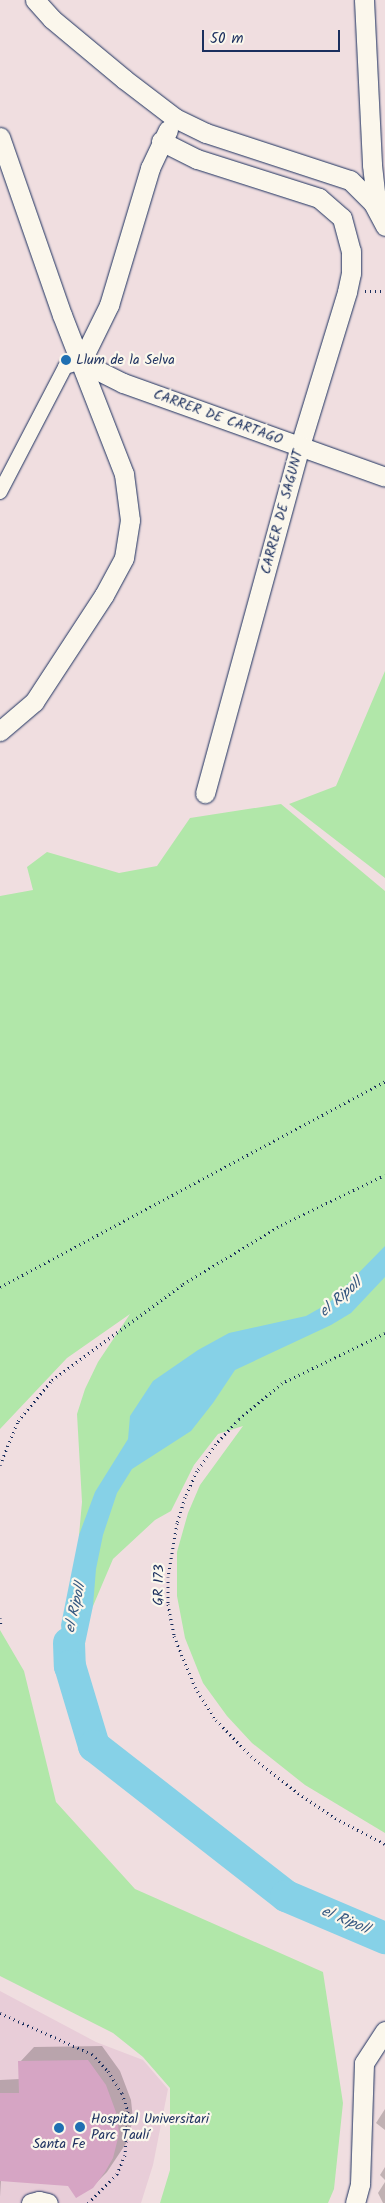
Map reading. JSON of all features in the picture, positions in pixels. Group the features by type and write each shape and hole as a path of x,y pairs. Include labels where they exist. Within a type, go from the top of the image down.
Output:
{"street":[{"path":"35,0 52,19 124,79 175,118 206,133 350,180 362,190 381,217"},
{"path":"364,0 372,165 381,217"},
{"path":"0,492 66,368 81,362 109,305 150,168 161,141 175,118"},
{"path":"0,137 81,362 124,474 130,520 124,558 104,595 34,702 0,731"},
{"name":"CARRER DE SAGUNT","path":"161,141 197,159 319,198 342,218 347,230 351,251 351,273 300,446 205,793"},
{"name":"CARRER DE CARTAGO","path":"81,362 123,383 385,477"},
{"path":"355,2203 360,2184 364,2063 385,2031"},
{"path":"31,2203 39,2201 48,2203"}],"path":[{"path":"0,1287 385,1081"},
{"path":"0,1465 18,1421 52,1380 182,1284 281,1225 385,1175"},
{"name":"GR 173","path":"385,1333 282,1383 239,1419 216,1444 197,1471 180,1514 171,1551 168,1595 174,1636 182,1660 207,1708 225,1731 251,1756 298,1793 336,1818 385,1844"},
{"path":"0,1618 1,1626"},
{"path":"0,2013 92,2054 108,2071 122,2093 128,2111 124,2155 117,2174 88,2203"}],"shaded area":[{"name":"Hospital Universitari Parc Taulí","path":"0,1991 96,2042 143,2060 168,2089 153,2165 141,2203 0,2203"}],"green space":[{"path":"385,671 385,878 289,804 336,786"},
{"path":"281,804 385,891 385,1833 305,1785 252,1743 227,1716 203,1683 185,1638 177,1596 177,1552 188,1513 200,1485 243,1426 218,1434 194,1465 171,1511 155,1520 113,1559 93,1606 79,1535 82,1502 77,1414 85,1389 98,1362 130,1314 67,1358 0,1429 0,896 33,890 27,867 47,852 119,873 157,866 190,818"},
{"path":"0,1630 24,1671 56,1802 135,1889 323,1972 343,2103 334,2189 328,2203 160,2203 170,2170 170,2088 143,2057 113,2033 0,1976"}],"water":[{"path":"385,1246 385,1277 351,1313 331,1325 235,1370 191,1431 132,1469 117,1493 103,1535 96,1569 93,1606 79,1672 79,1694 65,1661 61,1625 79,1535 95,1492 128,1439 130,1416 153,1381 198,1350 229,1333 306,1316 329,1303"}],"building":[{"name":"Santa Fe","path":"88,2060 106,2085 117,2115 119,2134 113,2158 105,2172 93,2188 76,2198 68,2186 0,2181 0,2093 19,2093 18,2061"}],"waterway":[{"name":"el Ripoll","path":"69,1643 70,1666 94,1746 286,1896 385,1938"}],"place":[{"name":"Llum de la Selva","path":"66,360"},
{"name":"Hospital Universitari Parc Taulí","path":"80,2127"},
{"name":"Santa Fe","path":"59,2128"}]}
